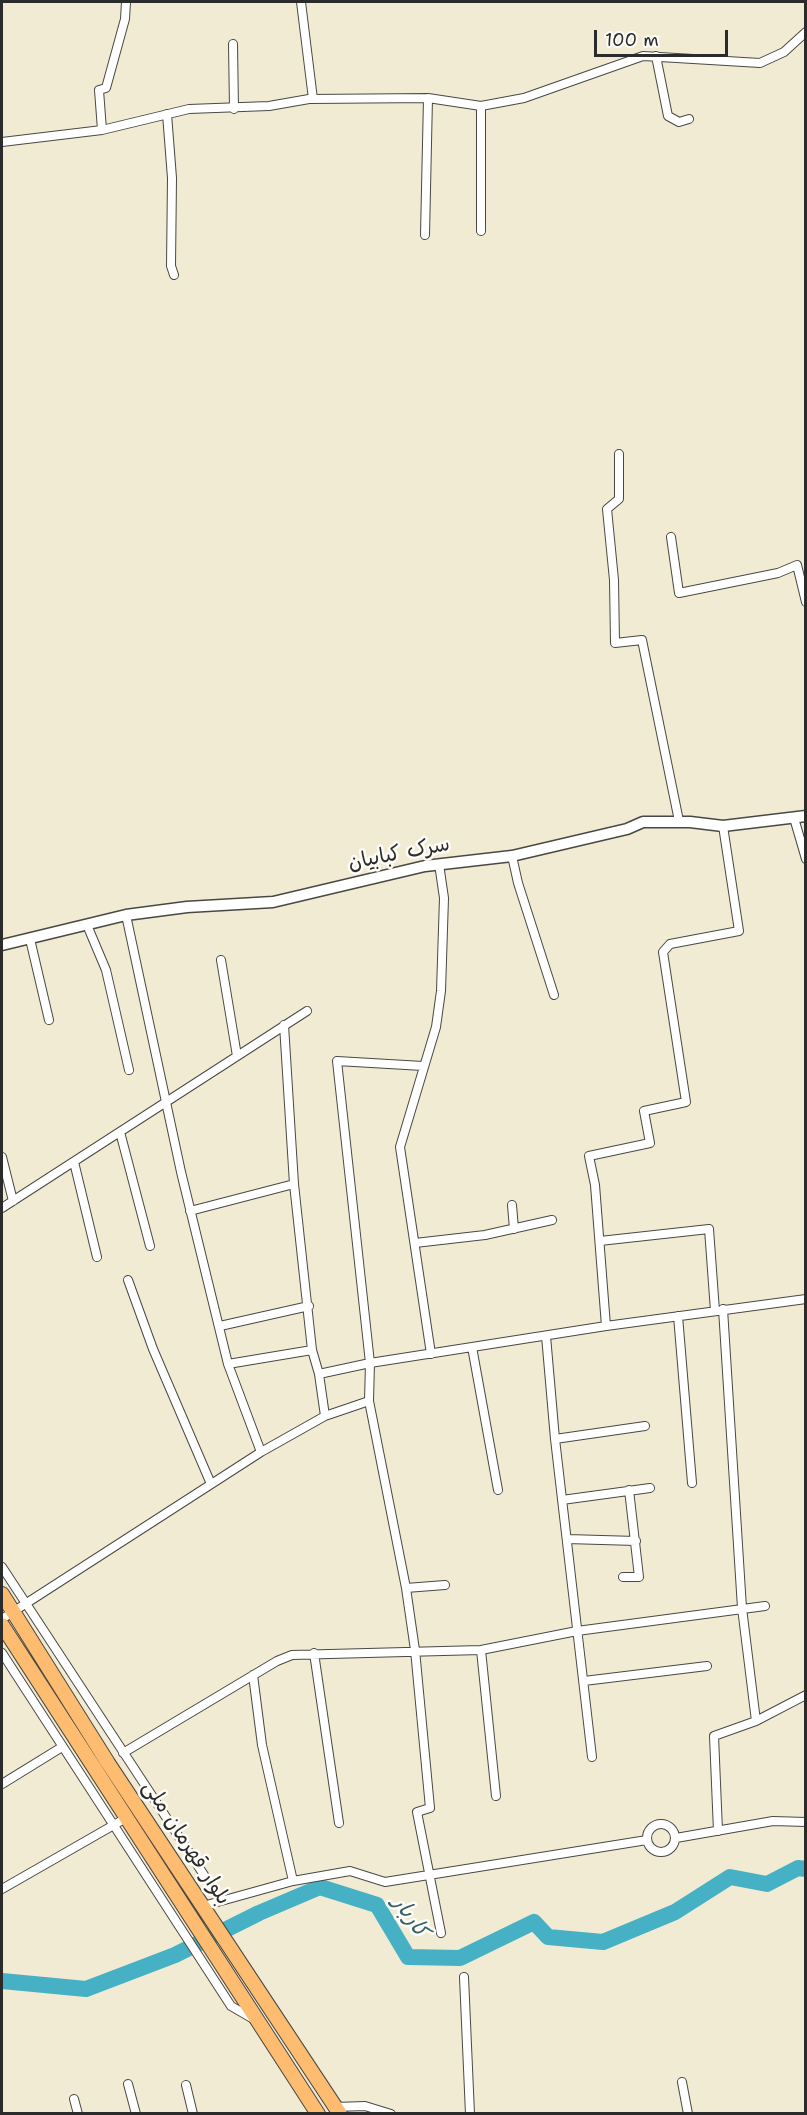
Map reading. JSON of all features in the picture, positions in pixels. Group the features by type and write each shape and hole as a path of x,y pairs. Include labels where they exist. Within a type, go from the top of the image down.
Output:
{"highway":[{"name":"بلوار قهرمان ملی","path":"2,1594 7,1615 338,2110"},
{"name":"بلوار قهرمان ملی","path":"2,1625 190,1916 210,1960 258,2022 319,2114"}],"street":[{"path":"102,130 99,90 106,88 125,19 126,2"},
{"path":"301,2 313,99"},
{"path":"2,142 102,130 189,109 234,108 313,99 428,98 481,106 524,98 643,56 760,63 784,52 806,32"},
{"path":"233,44 234,108"},
{"path":"656,56 668,116 679,122 689,119"},
{"path":"425,235 428,98"},
{"path":"481,106 481,231"},
{"path":"166,114 172,178 171,266 174,275"},
{"path":"619,454 619,499 607,509 614,580 615,643 642,640 679,821"},
{"path":"671,537 679,593 778,573 801,564 806,602"},
{"name":"سرک کبابیان","path":"2,945 126,915 187,907 273,902 439,864 512,856 627,829 643,822 679,821 723,826 806,816"},
{"path":"794,818 806,859"},
{"path":"606,1326 596,1185 589,1156 650,1143 644,1111 686,1102 663,952 670,944 739,931 723,826"},
{"path":"512,856 518,883 554,995"},
{"path":"431,1354 400,1147 436,1027 441,991 444,898 439,864"},
{"path":"126,915 190,1211 228,1364 261,1452"},
{"path":"87,925 106,970 129,1070"},
{"path":"30,939 49,1020"},
{"path":"221,960 237,1056"},
{"path":"2,1208 307,1011"},
{"path":"284,1025 294,1184 312,1350 320,1374 325,1416"},
{"path":"423,1066 337,1061 370,1363 369,1401 406,1588 415,1650 430,1808 417,1812 441,1933"},
{"path":"120,1132 150,1246"},
{"path":"2,1157 13,1201"},
{"path":"74,1162 97,1257"},
{"path":"190,1211 294,1184"},
{"path":"512,1204 514,1229"},
{"path":"415,1243 514,1229 552,1220"},
{"path":"600,1241 709,1229 719,1310 742,1608 756,1721"},
{"path":"128,1280 153,1349 211,1485"},
{"path":"320,1374 370,1363 606,1326 806,1299"},
{"path":"220,1326 309,1306"},
{"path":"678,1316 692,1483"},
{"path":"546,1336 555,1438 592,1757"},
{"path":"472,1347 498,1490"},
{"path":"228,1364 312,1350"},
{"path":"7,1615 261,1452 325,1416 369,1401"},
{"path":"555,1438 645,1426"},
{"path":"562,1500 650,1488"},
{"path":"623,1577 639,1576 629,1490"},
{"path":"567,1539 636,1541"},
{"path":"2,1567 221,1901"},
{"path":"406,1588 445,1585"},
{"path":"123,1753 253,1675 292,1655 481,1650 577,1631 765,1606"},
{"path":"481,1650 496,1796"},
{"path":"2,1653 184,1934 210,1960"},
{"path":"314,1653 339,1823"},
{"path":"584,1681 707,1666"},
{"path":"253,1675 262,1745 293,1881"},
{"path":"718,1831 714,1736 756,1721 806,1695"},
{"path":"2,1784 62,1747"},
{"path":"2,1889 126,1818"},
{"path":"676,1838 774,1821 806,1822"},
{"path":"660,1823 673,1829 676,1838 672,1847 664,1852 654,1851 647,1840 652,1827 660,1823"},
{"path":"205,1910 221,1901 293,1881 350,1871 385,1882 647,1840"},
{"path":"464,1977 470,2114"},
{"path":"682,2082 688,2114"},
{"path":"128,2084 136,2114"},
{"path":"186,2085 193,2114"},
{"path":"74,2099 78,2114"},
{"path":"319,2114 365,2106 391,2114"}],"waterway":[{"name":"کاربار","path":"2,1981 86,1989 175,1955 259,1913 320,1887 377,1905 408,1957 460,1958 534,1922 548,1937 603,1942 675,1912 730,1877 767,1884 798,1868 806,1869"}]}
